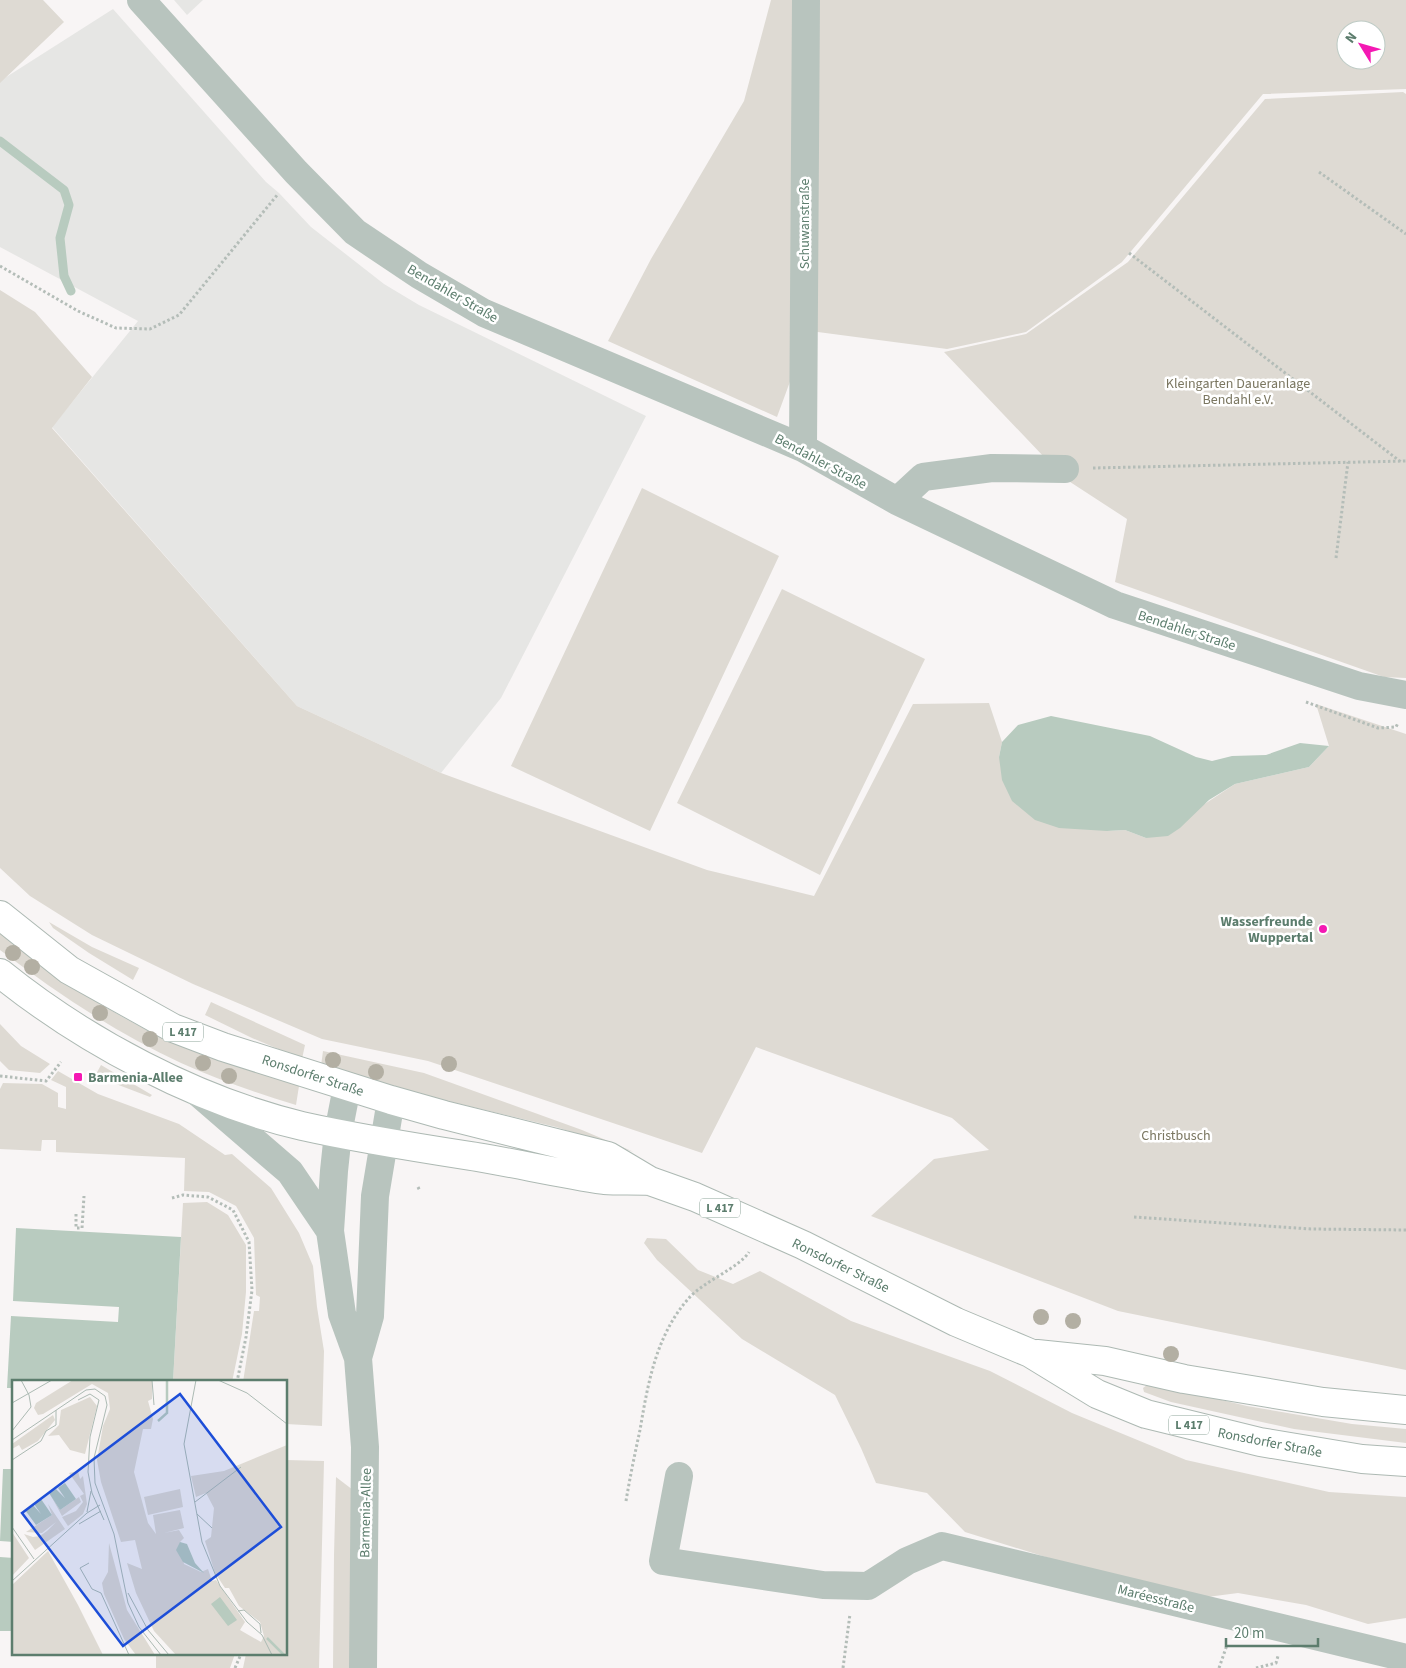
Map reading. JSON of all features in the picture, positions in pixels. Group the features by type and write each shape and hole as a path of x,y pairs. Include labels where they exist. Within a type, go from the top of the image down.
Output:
{"main road":[{"name":"Ronsdorfer Straße","path":"0,915 69,970 173,1028 223,1047 391,1100 608,1156 650,1181 695,1197 803,1245 956,1322 1030,1353 1097,1394 1146,1414 1260,1442 1362,1459 1406,1462"},
{"name":"Ronsdorfer Straße","path":"0,973 61,1017 99,1040 195,1090 219,1100 287,1122 385,1142 605,1180 650,1181"},
{"name":"Ronsdorfer Straße","path":"1030,1353 1105,1362 1184,1379 1323,1402 1406,1410"}],"street":[{"name":"Bendahler Straße","path":"140,0 296,172 355,232 419,276 484,313 803,448 897,502 1115,605 1359,686 1406,695"},
{"name":"Schuwanstraße","path":"803,448 806,0"},
{"path":"897,502 923,477 992,468 1065,469"},
{"name":"Barmenia-Allee","path":"347,1087 338,1133 330,1231 342,1314 358,1358 365,1447 363,1668"},
{"name":"Barmenia-Allee","path":"195,1090 290,1172 330,1231"},
{"name":"Barmenia-Allee","path":"358,1358 370,1316 376,1196 391,1100"},
{"name":"Maréesstraße","path":"679,1476 663,1561 823,1585 854,1587 868,1586 908,1561 942,1546 1406,1658"}],"path":[{"path":"0,266 78,311 116,328 150,329 179,315 296,172"},
{"path":"1319,172 1406,234"},
{"path":"1129,253 1404,462"},
{"path":"1336,558 1348,462"},
{"path":"1065,469 1404,462"},
{"path":"0,1076 46,1081 61,1062"},
{"path":"172,1198 183,1195 208,1197 233,1210 250,1242 252,1290 246,1337 237,1380"},
{"path":"76,1214 76,1228 82,1228 84,1196"},
{"path":"1134,1217 1312,1229 1406,1230"},
{"path":"626,1501 648,1383 661,1341 689,1298 708,1282 745,1258"},
{"path":"843,1668 854,1587"},
{"path":"235,1668 240,1656"},
{"path":"1219,1668 1222,1660"}],"shaded area":[{"path":"174,0 203,0 187,15"},
{"path":"113,9 266,182 311,227 384,284 419,305 646,416 501,698 441,773 297,706 52,427 138,321 0,247 0,81"},
{"path":"1051,716 1150,736 1196,757 1212,761 1232,756 1266,755 1300,743 1329,746 1309,767 1235,784 1209,800 1180,828 1168,836 1146,838 1125,830 1107,831 1059,828 1035,820 1012,801 1002,780 999,757 1002,742 1018,725"},
{"path":"16,1228 181,1237 173,1380 12,1380 12,1388 7,1388 11,1316 118,1322 119,1307 13,1301"},
{"path":"3,1469 12,1469 12,1542 0,1541"},
{"path":"0,1557 12,1558 12,1631 0,1631"}],"green space":[{"path":"0,0 43,0 64,22 0,83"},
{"path":"771,0 1406,0 1406,89 1263,94 1122,262 1026,332 947,349 795,329 795,368 777,417 608,341 651,259 744,101"},
{"name":"Kleingarten Daueranlage Bendahl e.V.","path":"1403,92 1406,94 1406,678 1384,677 1115,582 1127,519 1064,478 944,352 1026,334 1128,262 1265,99"},
{"name":"Christbusch","path":"0,290 35,312 92,377 52,428 297,706 441,773 707,870 814,896 913,704 989,703 1002,742 999,757 1107,831 1125,830 1146,838 1197,809 1235,784 1309,767 1329,746 1316,704 1406,734 1406,1370 1118,1311 871,1216 934,1159 989,1150 952,1118 756,1047 702,1153 428,1061 322,1039 193,984 92,935 30,896 0,868"},
{"path":"642,488 779,556 650,831 511,766"},
{"path":"782,589 925,659 820,875 677,803"},
{"path":"49,922 92,947 139,968 133,980 89,953 53,928"},
{"path":"0,933 69,984 142,1028 207,1056 299,1086 296,1105 238,1086 195,1069 133,1039 65,997 0,950"},
{"path":"211,1002 305,1045 302,1059 252,1038 205,1015"},
{"path":"0,1024 21,1046 50,1064 40,1073 9,1070 0,1061"},
{"path":"323,1051 424,1073 582,1130 634,1152 556,1127 397,1089 321,1066"},
{"path":"101,1065 152,1095 150,1097 95,1076"},
{"path":"58,1071 98,1094 179,1124 225,1155 232,1154 271,1188 299,1233 313,1266 324,1351 322,1426 288,1424 288,1380 243,1380 254,1311 259,1311 260,1297 256,1295 254,1238 236,1206 209,1192 184,1191 185,1158 56,1152 56,1140 42,1140 41,1151 0,1149 0,1089 3,1083 42,1084 58,1093 58,1107 66,1109 66,1087 51,1080"},
{"path":"207,1202 228,1215 246,1245 246,1292 242,1334 232,1380 173,1380 183,1203"},
{"path":"647,1238 666,1239 698,1270 733,1284 760,1271 851,1321 990,1371 1072,1413 1186,1460 1329,1492 1406,1497 1406,1618 1368,1624 1306,1605 1238,1593 1184,1600 965,1532 927,1493 876,1483 835,1395 742,1339 657,1260 644,1243"},
{"path":"1147,1385 1158,1385 1247,1406 1352,1424 1406,1429 1406,1443 1294,1429 1171,1402 1144,1392 1143,1388"},
{"path":"288,1460 324,1461 319,1668 243,1668 246,1656 288,1656"},
{"path":"336,1477 353,1490 351,1668 333,1668"},
{"path":"156,1656 234,1656 230,1668 156,1668"}],"waterway":[{"path":"0,141 64,190 69,205 60,238 64,276 71,291"}],"place":[{"name":"Wasserfreunde Wuppertal","path":"1323,929"},
{"name":"Barmenia-Allee","path":"78,1077"}]}
